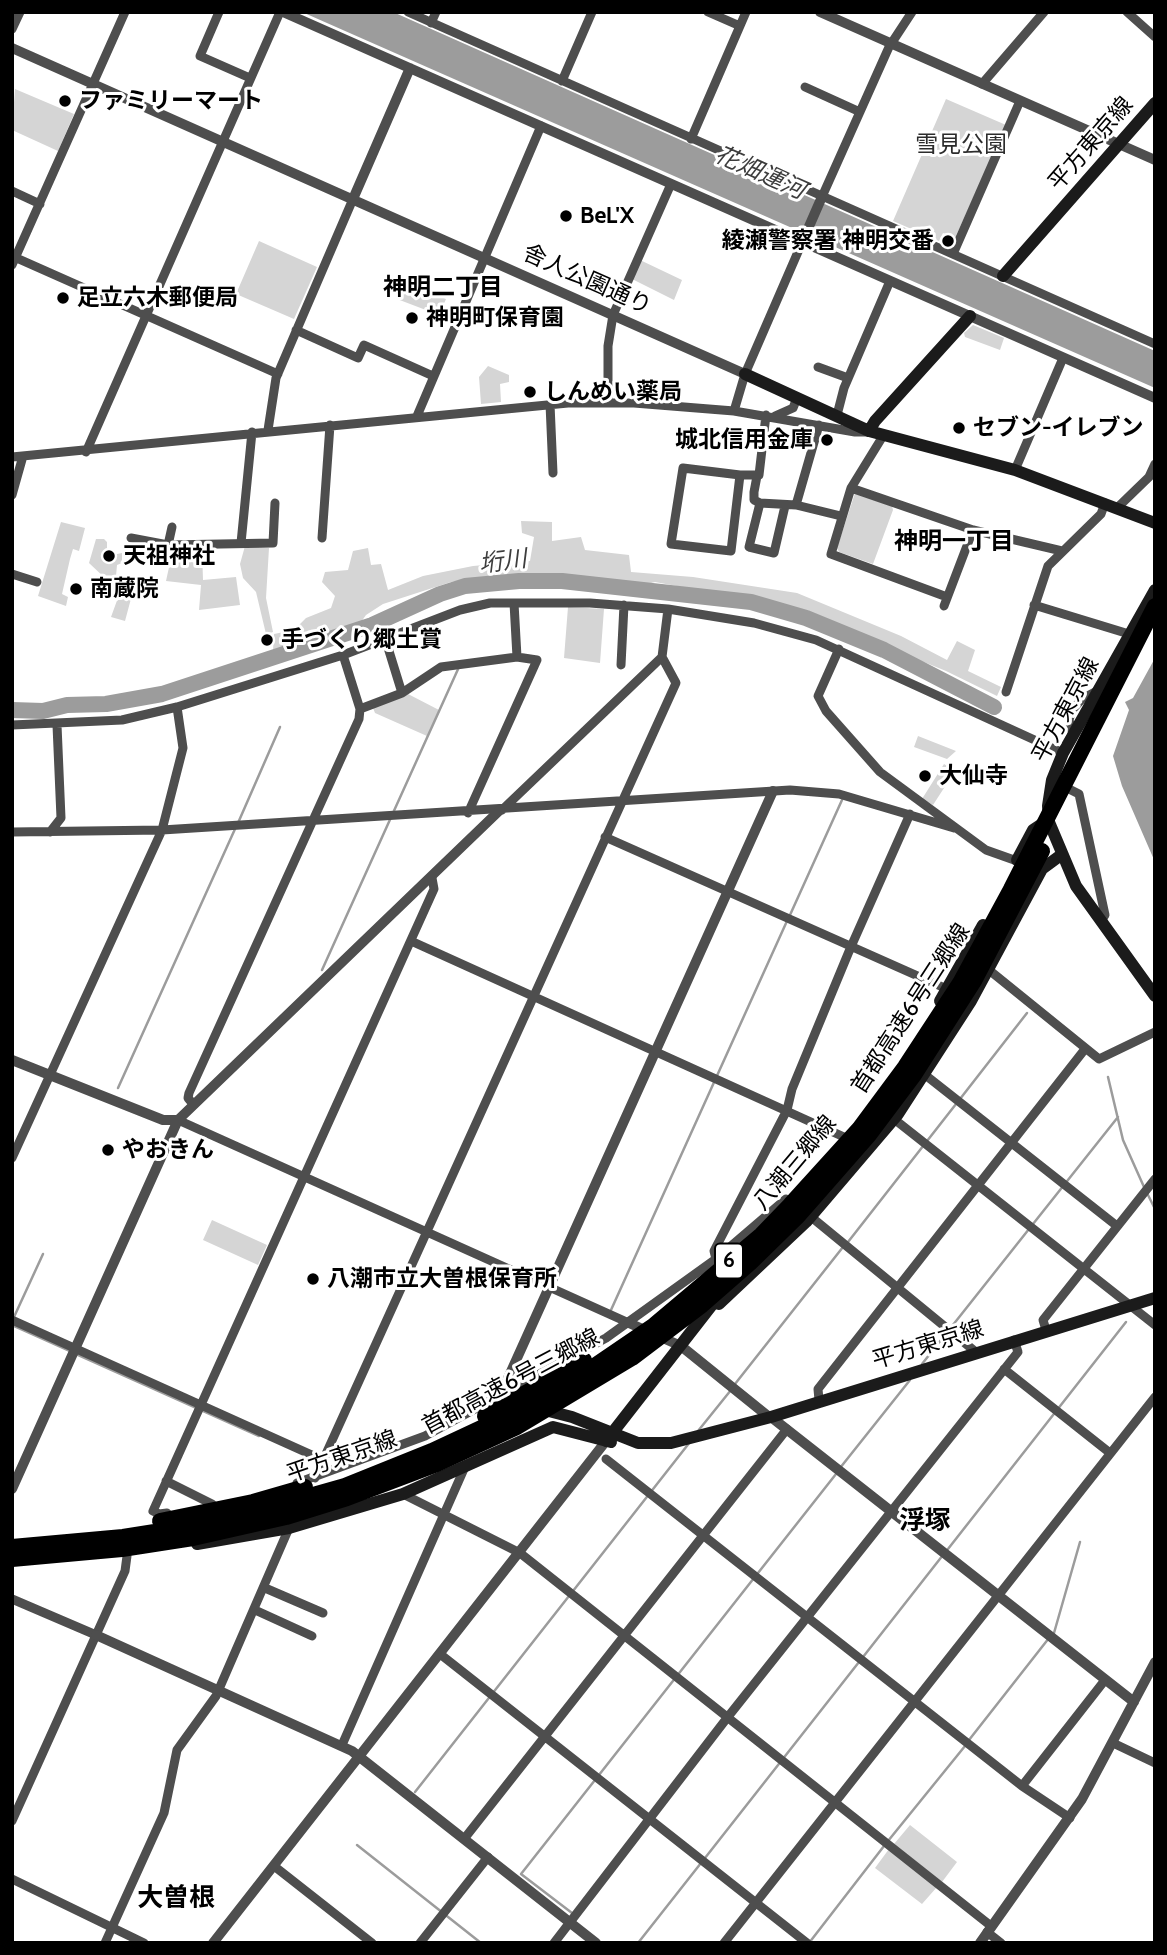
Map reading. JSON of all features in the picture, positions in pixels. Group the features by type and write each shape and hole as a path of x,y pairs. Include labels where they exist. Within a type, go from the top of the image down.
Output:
{"highway":[{"name":"首都高速6号三郷線","path":"12,1547 123,1537 218,1521 345,1486 432,1451 519,1409 623,1348 761,1235 833,1159 884,1097 960,983 1155,606"},
{"name":"首都高速6号三郷線","path":"12,1562 193,1538 286,1517 396,1480 480,1445 559,1404 702,1312 843,1167 928,1054 974,981 1016,904 1155,627"},
{"path":"124,1530 153,1517 253,1502 332,1480 471,1423 603,1349 694,1285 737,1248 761,1235"},
{"path":"215,1541 343,1508 436,1476 481,1455 609,1382 702,1312"}],"main road":[{"name":"平方東京線","path":"1003,276 1155,103"},
{"path":"869,431 874,421 970,316"},
{"name":"舎人公園通り","path":"745,374 869,431 1015,470 1155,523"},
{"name":"平方東京線","path":"1155,590 1101,690 1063,753 1052,780 1049,822 1076,886 1155,996"},
{"path":"1024,906 1049,822"},
{"name":"八潮三郷線","path":"609,1437 681,1346 702,1312 791,1195 844,1137 903,1060 947,989 1033,830 1049,822"},
{"name":"八潮三郷線","path":"702,1312 810,1216 894,1119 989,970 1046,864 1061,855"},
{"path":"988,915 1012,929"},
{"name":"平方東京線","path":"12,1562 127,1556 289,1528 403,1494 553,1427 609,1437 649,1450 670,1449 713,1433 1155,1298"},
{"name":"平方東京線","path":"12,1540 188,1521 274,1502 390,1457 449,1440 509,1410 533,1407 572,1417 609,1437"}],"street":[{"path":"12,29 20,12"},
{"path":"125,12 13,260 278,374"},
{"path":"219,12 200,55 250,78"},
{"path":"86,452 281,12 803,240 1155,398"},
{"path":"408,12 822,197 1154,341"},
{"path":"431,23 436,12"},
{"path":"562,81 592,12"},
{"path":"708,12 740,26"},
{"path":"691,139 746,12"},
{"path":"820,12 1155,160"},
{"path":"734,411 745,374 860,111 891,44 912,12"},
{"path":"982,84 1044,12"},
{"path":"1127,12 1155,37"},
{"name":"舎人公園通り","path":"12,48 745,374"},
{"path":"268,430 278,374 411,68"},
{"path":"805,87 860,111"},
{"path":"953,254 1020,101"},
{"path":"417,416 541,126"},
{"path":"608,402 608,346 613,315 671,184"},
{"path":"12,191 40,204"},
{"path":"837,415 848,379 890,281"},
{"path":"296,330 358,358 364,345 433,376"},
{"path":"1015,470 1063,358"},
{"path":"818,366 848,379"},
{"path":"770,415 793,408 797,398"},
{"path":"12,457 86,452 268,430 417,416 551,404 608,402 770,415 855,432 869,431"},
{"path":"551,404 553,473"},
{"path":"770,415 754,500 785,506 796,505 841,516"},
{"path":"322,538 330,425"},
{"path":"796,505 818,425"},
{"path":"241,543 252,432"},
{"path":"883,436 851,488 831,554 945,601 973,530"},
{"path":"12,495 23,456"},
{"path":"1006,692 1048,566 1111,505 1149,477 1155,464"},
{"path":"740,475 731,551 671,544 682,468 757,476"},
{"path":"851,488 973,530 1062,551"},
{"path":"131,538 169,545 273,543 275,503"},
{"path":"760,503 749,547 774,553 785,506"},
{"path":"169,545 172,527"},
{"path":"12,574 37,582"},
{"path":"12,725 122,720 177,707 343,655 460,610 490,603 624,605 754,623 839,649 1063,753"},
{"path":"514,603 517,657"},
{"path":"621,665 624,605"},
{"path":"1034,605 1129,634"},
{"path":"315,1478 676,683 662,657 668,609"},
{"path":"385,638 402,693"},
{"path":"839,649 818,696 826,711 880,772 941,814 954,828 986,850 1017,861"},
{"path":"192,1104 188,1098 189,1093 359,719 360,709 343,655"},
{"path":"360,709 402,693 441,667 517,657 537,660 468,813"},
{"path":"12,1489 178,1120 662,657"},
{"path":"12,1158 162,830 183,748 177,707"},
{"path":"50,832 61,818 57,725"},
{"path":"1052,780 1079,794 1105,915 1101,921"},
{"path":"12,832 162,830 468,813 773,791 839,794 954,828"},
{"path":"504,1394 503,1387 773,791"},
{"path":"716,1259 714,1251 788,1110 792,1089 910,814"},
{"path":"605,837 850,949 947,989"},
{"path":"153,1517 200,1405 434,889 432,878"},
{"path":"411,941 844,1137"},
{"path":"989,970 1099,1059 1155,1032"},
{"path":"820,1400 818,1389 1085,1049"},
{"path":"12,1060 163,1120 178,1120 681,1346 1134,1702"},
{"path":"903,1060 1117,1226"},
{"path":"894,1119 1155,1325"},
{"path":"1046,1330 1043,1320 1155,1179"},
{"path":"153,1517 390,1457 629,1323 716,1259 791,1195"},
{"path":"810,1216 899,1286 977,1353"},
{"path":"12,1320 323,1460"},
{"path":"554,1943 727,1718 1018,1352 1014,1340"},
{"path":"1004,1369 1110,1453"},
{"path":"724,1943 1155,1397"},
{"path":"464,1839 787,1429"},
{"path":"213,1943 609,1437"},
{"path":"606,1459 1022,1786 1070,1818"},
{"path":"342,1745 446,1515 464,1469"},
{"path":"166,1481 212,1504"},
{"path":"403,1494 520,1553 835,1802 989,1929 1001,1943"},
{"path":"105,1943 164,1813 177,1750 219,1690 289,1528"},
{"path":"12,1821 125,1571 127,1556"},
{"path":"265,1588 323,1613"},
{"path":"12,1598 342,1745 360,1756 596,1943"},
{"path":"255,1610 312,1636"},
{"path":"440,1654 807,1943"},
{"path":"980,1943 1070,1818 1155,1662"},
{"path":"1022,1786 1105,1680"},
{"path":"1113,1743 1155,1763"},
{"path":"420,1943 488,1857"},
{"path":"274,1866 372,1943"},
{"path":"12,1879 113,1925 144,1943"}],"green space":[{"path":"15,89 74,114 58,151 12,130"},
{"name":"雪見公園","path":"946,99 1006,125 955,238 943,233 939,241 893,221"},
{"path":"259,241 317,267 294,319 236,294"},
{"path":"640,260 682,280 674,300 632,279"},
{"path":"404,280 446,299 439,315 397,299"},
{"path":"973,325 1004,338 1000,350 965,337 964,333"},
{"path":"488,366 509,375 509,382 500,384 501,402 481,404 479,377"},
{"path":"855,493 892,506 893,510 873,564 839,552 837,548"},
{"path":"521,521 552,522 552,541 581,537 585,550 629,555 631,572 693,577 797,593 901,636 947,660 957,641 975,650 968,671 1001,687 997,696 946,671 823,621 769,603 655,582 639,586 541,575 509,574 451,582 383,604 366,615 361,622 273,650 274,634 294,630 306,618 331,608 335,596 322,582 325,572 348,570 353,551 368,548 371,565 381,564 388,590 423,576 473,566 530,561 534,537 522,533"},
{"path":"61,522 85,528 79,551 73,549 70,559 62,594 68,597 66,606 38,596"},
{"path":"96,539 104,539 107,542 107,556 122,553 122,563 117,565 116,576 136,580 125,621 111,617 119,595 111,592 115,579 107,580 89,563"},
{"path":"245,546 269,548 266,598 273,632 266,634 256,592 243,578 240,564"},
{"path":"173,549 202,550 203,580 236,577 240,605 199,610 201,585 166,581"},
{"path":"568,607 604,609 600,663 564,658"},
{"path":"408,694 439,710 427,736 375,713 373,708"},
{"path":"918,736 956,751 947,759 914,747"},
{"path":"944,764 955,771 933,805 922,799"},
{"path":"212,1220 267,1245 258,1265 203,1240"},
{"path":"910,1825 957,1862 942,1882 894,1844"},
{"path":"889,1849 937,1887 922,1904 875,1868"}],"shaded area":[{"path":"302,12 393,12 1155,351 1155,388"},
{"path":"1155,658 1155,862 1122,786 1113,756 1129,710 1125,702 1133,698"}],"waterway":[{"name":"垳川","path":"12,710 43,711 67,705 106,704 162,694 372,625 440,594 465,586 519,581 562,581 751,602 806,618 884,650 994,707"},
{"path":"322,970 459,667"},
{"path":"238,823 280,727"},
{"path":"790,915 842,800"},
{"path":"118,1088 235,829"},
{"path":"611,1310 787,921"},
{"path":"960,1099 1027,1013"},
{"path":"1108,1077 1123,1140 1144,1187"},
{"path":"848,1242 956,1104"},
{"path":"1033,1224 1118,1117"},
{"path":"1147,1193 1155,1209"},
{"path":"922,1364 1029,1229"},
{"path":"735,1384 843,1247"},
{"path":"14,1317 43,1254"},
{"path":"948,1549 1126,1322"},
{"path":"12,1325 70,1351"},
{"path":"76,1354 259,1436"},
{"path":"840,1468 910,1380"},
{"path":"698,1431 731,1390"},
{"path":"573,1591 690,1442"},
{"path":"758,1573 836,1474"},
{"path":"1054,1633 1080,1542"},
{"path":"863,1657 943,1555"},
{"path":"572,1913 521,1874 754,1578"},
{"path":"415,1792 569,1596"},
{"path":"969,1740 1049,1638"},
{"path":"705,1858 859,1662"},
{"path":"888,1841 965,1746"},
{"path":"357,1845 481,1943"},
{"path":"809,1943 884,1846"},
{"path":"638,1943 701,1863"}],"place":[{"name":"ファミリーマート","path":"65,101"},
{"name":"BeL'X","path":"566,216"},
{"name":"綾瀬警察署 神明交番","path":"948,241"},
{"name":"足立六木郵便局","path":"63,298"},
{"name":"神明町保育園","path":"412,318"},
{"name":"しんめい薬局","path":"530,392"},
{"name":"セブン-イレブン","path":"959,428"},
{"name":"城北信用金庫","path":"827,440"},
{"name":"天祖神社","path":"109,556"},
{"name":"南蔵院","path":"76,589"},
{"name":"手づくり郷土賞","path":"267,640"},
{"name":"大仙寺","path":"925,776"},
{"name":"やおきん","path":"108,1150"},
{"name":"八潮市立大曽根保育所","path":"313,1279"}],"district":[{"name":"神明二丁目","path":"443,288"},
{"name":"神明一丁目","path":"954,542"},
{"name":"浮塚","path":"925,1521"},
{"name":"大曽根","path":"176,1898"}],"water label":[{"name":"花畑運河","path":"760,173"}]}
